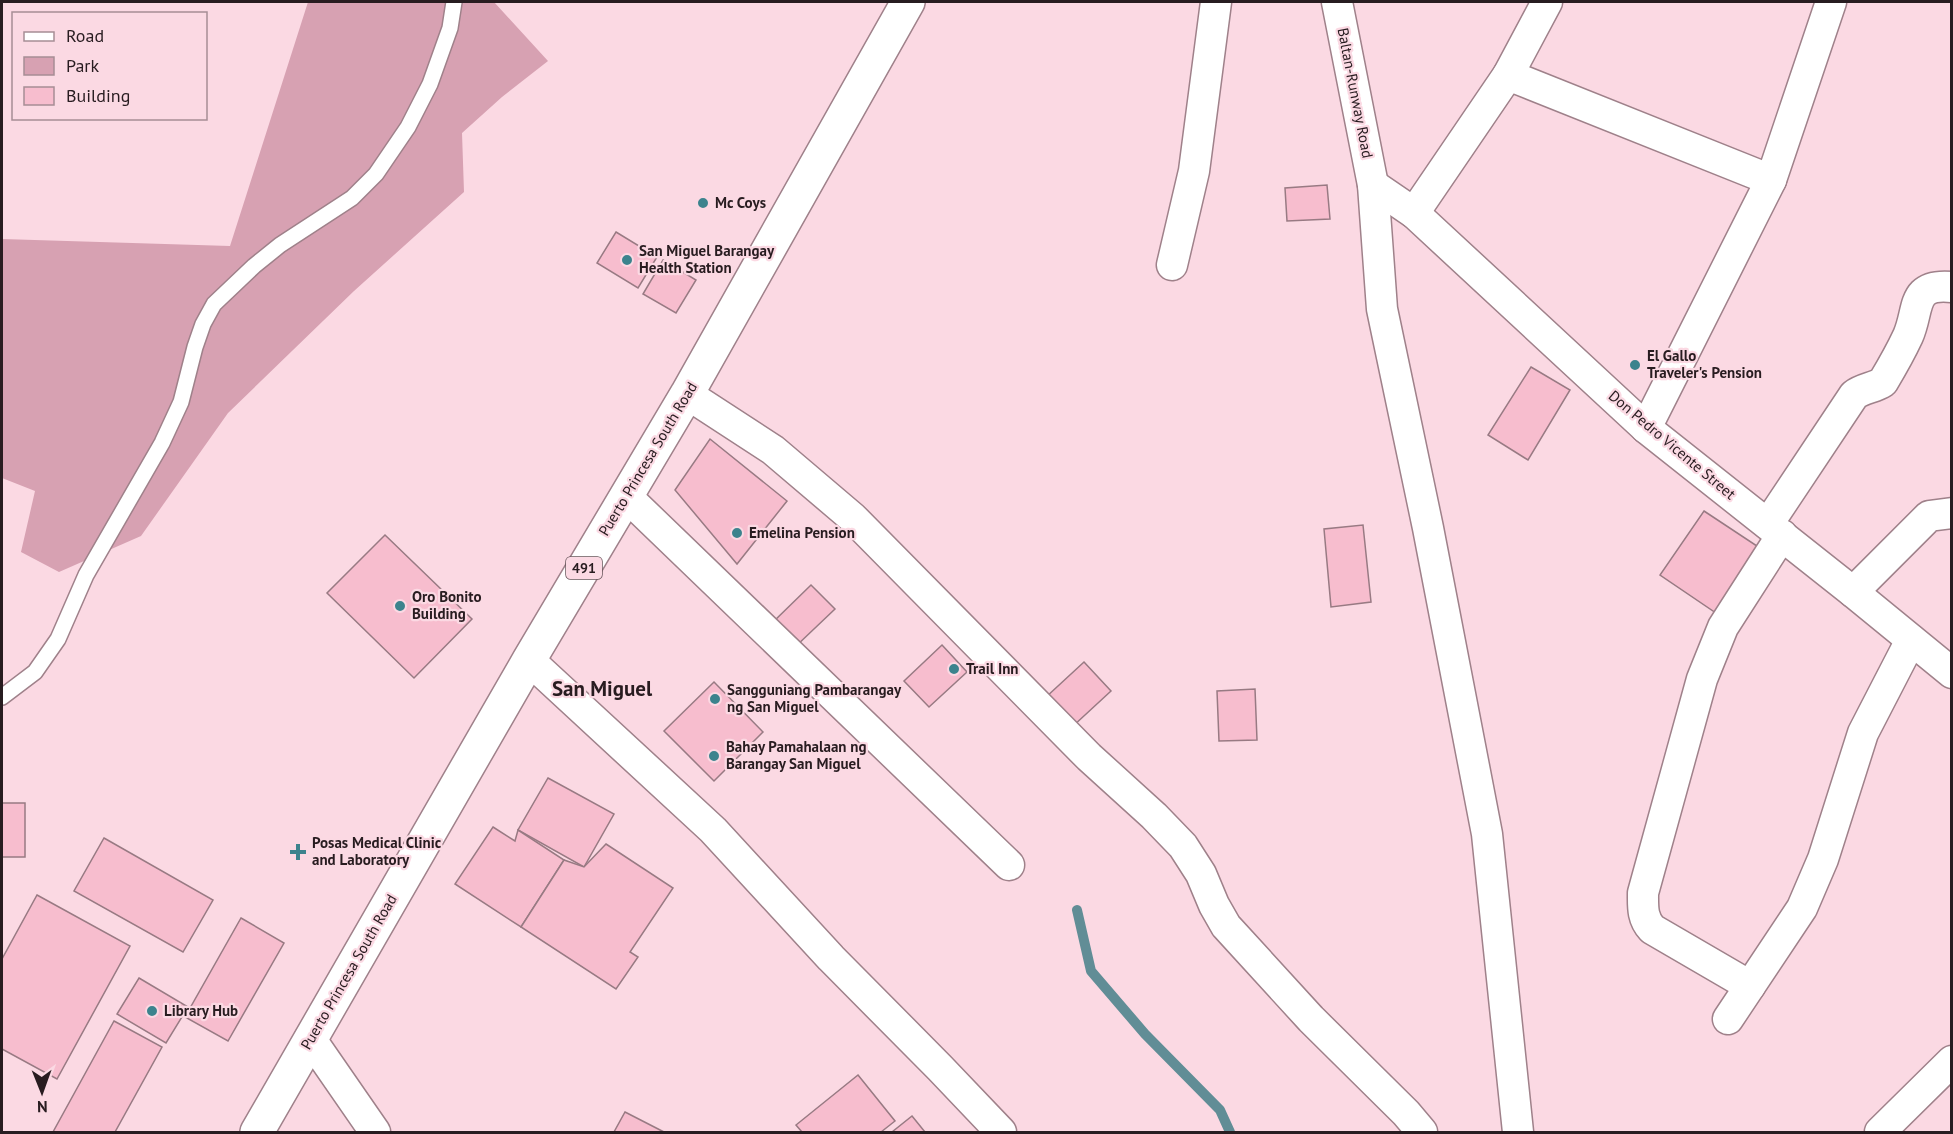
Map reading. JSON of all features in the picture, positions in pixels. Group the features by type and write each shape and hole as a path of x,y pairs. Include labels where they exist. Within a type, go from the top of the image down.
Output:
{"main road":[{"name":"Puerto Princesa South Road","path":"257,1132 529,660 687,394 908,2"}],"street":[{"path":"1172,265 1194,171 1216,2"},
{"name":"Baltan-Runway Road","path":"1337,2 1372,185 1382,309 1428,528 1487,834 1518,1132"},
{"path":"1414,213 1508,75 1547,2"},
{"path":"1646,428 1772,180 1831,2"},
{"path":"1508,75 1772,180"},
{"name":"Don Pedro Vicente Street","path":"1372,185 1414,213 1646,428 1952,673"},
{"path":"1750,986 1652,929 1645,922 1643,893 1702,679 1723,627 1775,530 1854,395 1860,390 1877,386 1883,382 1909,333 1915,308 1923,293 1930,287 1952,287"},
{"path":"687,394 773,450 853,518 1089,757 1154,816 1183,846 1201,874 1214,905 1232,934 1311,1019 1406,1113 1422,1132"},
{"path":"626,496 1009,865"},
{"path":"1853,592 1929,516 1952,513"},
{"path":"1728,1019 1802,908 1823,860 1863,734 1911,640"},
{"path":"529,660 713,830 831,958 1001,1132"},
{"path":"310,1038 375,1132"},
{"path":"1880,1132 1952,1061"}],"lane":[{"path":"2,697 35,672 58,639 86,575 162,443 182,402 195,347 203,324 214,304 234,283 280,245 352,198 376,174 408,127 430,84 450,28 454,2"}],"green space":[{"path":"308,2 494,2 548,61 502,97 462,133 464,192 354,291 228,413 141,536 59,572 21,552 35,491 2,478 2,239 230,246"}],"building":[{"path":"1327,185 1330,219 1287,221 1285,188"},
{"name":"San Miguel Barangay Health Station","path":"616,232 657,257 638,288 597,263"},
{"path":"663,260 696,280 676,313 643,294"},
{"path":"1531,367 1570,390 1528,460 1488,435"},
{"name":"Emelina Pension","path":"710,439 787,501 737,564 675,490"},
{"path":"1704,511 1760,548 1716,613 1660,575"},
{"path":"1363,525 1371,602 1331,607 1324,529"},
{"name":"Oro Bonito Building","path":"385,535 472,619 414,678 327,593"},
{"path":"811,585 835,609 794,648 771,624"},
{"path":"942,645 967,672 929,707 904,681"},
{"path":"1084,662 1111,691 1072,727 1045,698"},
{"name":"Bahay Pamahalaan ng Barangay San Miguel","path":"714,682 763,732 714,781 664,731"},
{"path":"1255,689 1257,740 1219,741 1217,691"},
{"path":"548,778 614,814 584,867 518,830"},
{"path":"2,803 25,803 25,857 2,857"},
{"path":"493,827 515,841 518,830 564,860 521,927 455,884"},
{"path":"104,838 213,900 183,952 74,891"},
{"path":"606,844 673,888 630,952 638,957 616,989 521,927 564,860 584,867"},
{"path":"37,895 130,946 57,1079 2,1049 2,959"},
{"path":"241,918 284,943 228,1041 185,1017"},
{"name":"Library Hub","path":"139,978 188,1007 166,1043 117,1014"},
{"path":"114,1021 162,1047 115,1132 53,1132"},
{"path":"858,1075 895,1121 881,1132 802,1132 796,1125"},
{"path":"625,1112 664,1132 614,1132"},
{"path":"912,1116 925,1132 892,1132"}],"waterway":[{"path":"1077,910 1091,971 1145,1034 1220,1110 1230,1132"}],"place":[{"name":"Mc Coys","path":"703,203"},
{"name":"San Miguel Barangay Health Station","path":"627,260"},
{"name":"El Gallo Traveler's Pension","path":"1635,365"},
{"name":"Emelina Pension","path":"737,533"},
{"name":"Oro Bonito Building","path":"400,606"},
{"name":"Trail Inn","path":"954,669"},
{"name":"Sangguniang Pambarangay ng San Miguel","path":"715,699"},
{"name":"Bahay Pamahalaan ng Barangay San Miguel","path":"714,756"},
{"name":"Posas Medical Clinic and Laboratory","path":"298,852"},
{"name":"Library Hub","path":"152,1011"}],"district":[{"name":"San Miguel","path":"602,689"}]}
